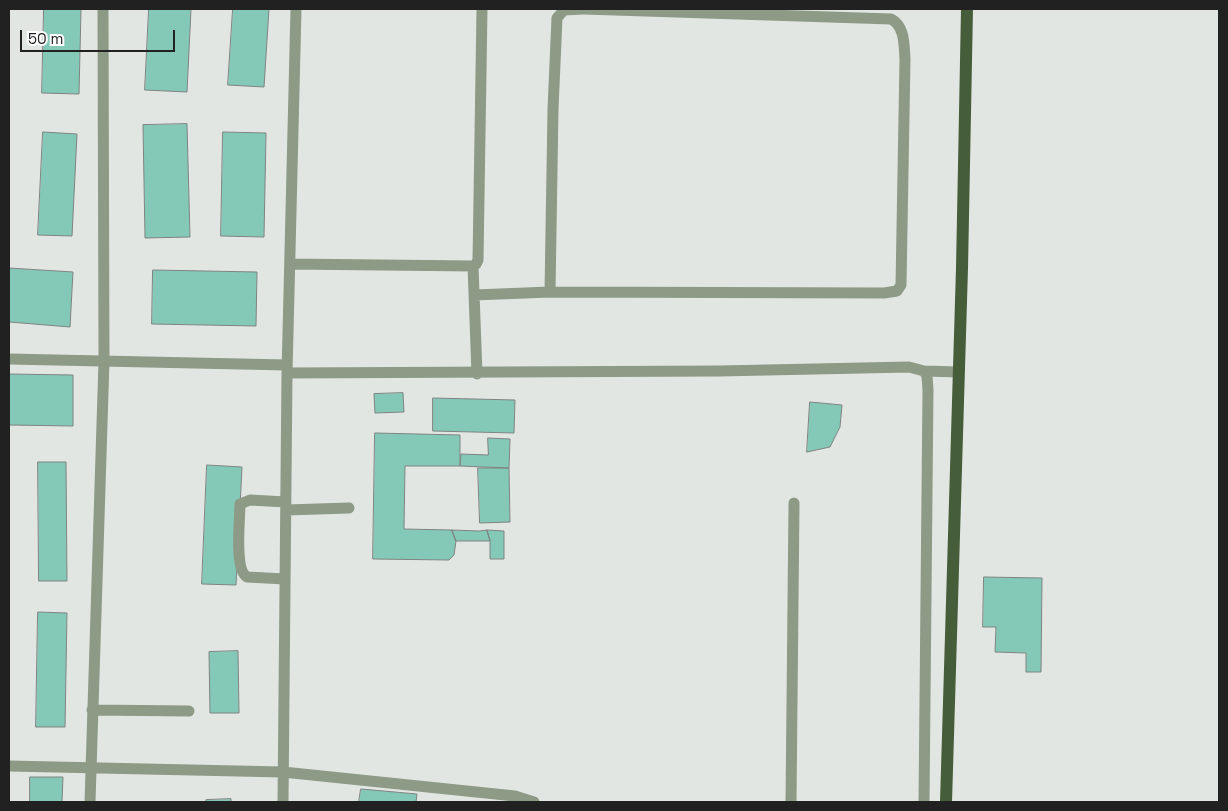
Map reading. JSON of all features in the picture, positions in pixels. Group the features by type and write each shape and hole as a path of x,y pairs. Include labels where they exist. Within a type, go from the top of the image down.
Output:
{"main road":[{"path":"946,802 959,372 967,9"}],"lane":[{"path":"90,802 104,361 103,9"},
{"path":"283,802 287,369 296,9"},
{"path":"290,264 473,266 476,264 478,260 482,9"},
{"path":"474,295 550,292 884,293 897,291 901,285 905,59 901,29 897,22 891,19 584,9 564,10 557,18 550,292"},
{"path":"473,266 477,374"},
{"path":"9,359 477,374 909,367 924,371 959,372"},
{"path":"924,371 927,376 928,390 924,802"},
{"path":"285,579 247,577 243,575 239,565 240,504 250,500 286,506 349,508"},
{"path":"792,802 794,503"},
{"path":"92,710 189,711"},
{"path":"9,766 283,772 515,796 534,802"}],"building":[{"path":"44,9 81,9 79,94 42,93"},
{"path":"149,9 191,9 187,92 145,90"},
{"path":"233,9 269,9 264,87 228,85"},
{"path":"187,124 190,237 145,238 143,125"},
{"path":"43,132 77,134 72,236 38,235"},
{"path":"223,132 266,133 264,237 221,236"},
{"path":"9,268 73,272 70,327 9,322"},
{"path":"153,270 257,272 256,326 152,324"},
{"path":"9,374 73,375 73,426 9,425"},
{"path":"403,393 404,412 375,413 374,394"},
{"path":"433,398 515,400 514,433 433,431"},
{"path":"810,402 842,405 840,427 830,447 807,452"},
{"path":"375,433 460,435 460,466 405,466 404,529 452,530 456,541 454,555 449,560 373,559"},
{"path":"488,438 510,439 509,468 460,466 461,454 488,455"},
{"path":"38,462 66,462 67,581 39,581"},
{"path":"207,465 242,467 236,585 202,584"},
{"path":"478,468 509,468 510,522 480,523"},
{"path":"452,530 487,530 490,541 456,541"},
{"path":"487,530 504,531 504,559 490,559 490,541"},
{"path":"984,577 1042,578 1041,672 1026,672 1026,653 995,652 996,627 983,627"},
{"path":"38,612 67,613 65,727 36,727"},
{"path":"238,651 239,713 210,713 209,652"},
{"path":"30,777 63,777 62,802 30,802"},
{"path":"361,789 417,794 416,802 359,802"},
{"path":"231,799 231,802 206,802 206,800"}]}
